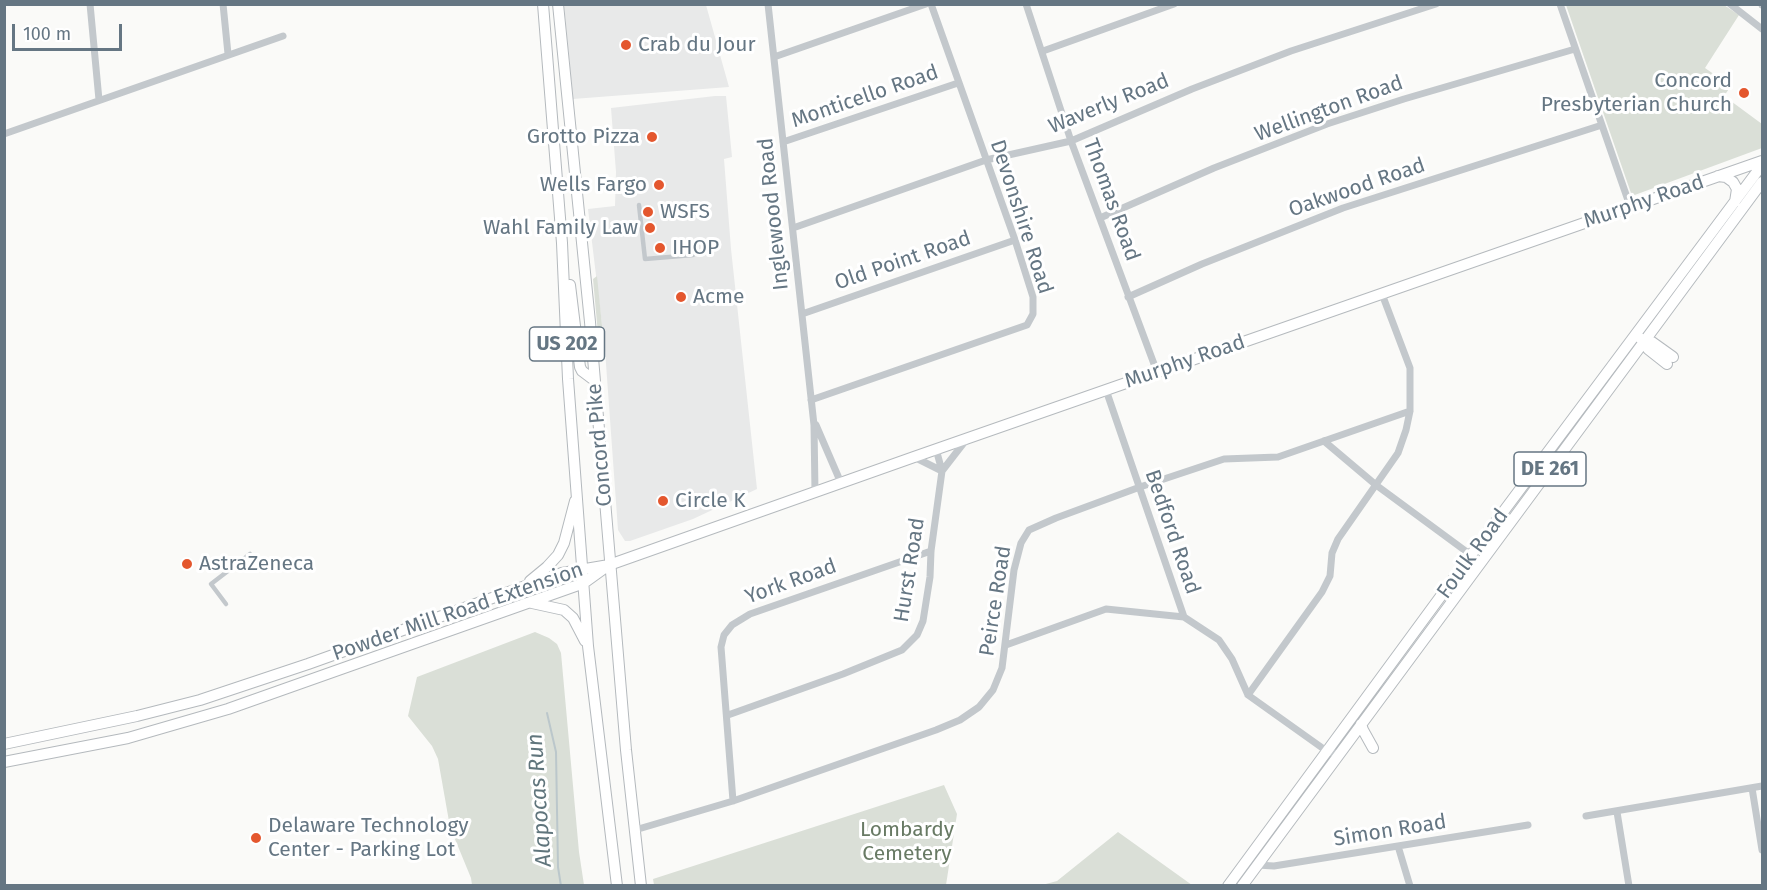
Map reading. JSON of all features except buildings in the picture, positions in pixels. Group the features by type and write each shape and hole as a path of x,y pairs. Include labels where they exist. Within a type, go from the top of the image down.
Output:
{"main road":[{"name":"Concord Pike","path":"543,4 562,243 568,379 588,646 617,885"},
{"name":"Concord Pike","path":"558,4 594,380 609,565 641,885"},
{"name":"Murphy Road","path":"609,565 1630,206 1762,163"},
{"name":"Foulk Road","path":"1242,885 1642,340 1762,163"},
{"path":"1718,176 1726,177 1733,182 1737,189 1735,202"},
{"name":"Foulk Road","path":"1228,885 1471,555 1712,255 1762,182"},
{"path":"562,243 575,316 580,367 594,380"},
{"path":"1642,340 1652,342 1670,360"},
{"path":"524,586 558,555 564,543 577,489"},
{"name":"Powder Mill Road Extension","path":"4,744 94,726 200,700 562,573 609,565"},
{"name":"Powder Mill Road Extension","path":"4,762 128,738 228,709 584,583 609,565"},
{"path":"529,603 546,604 564,609 573,618 588,646"},
{"path":"1361,724 1373,748"}],"street":[{"path":"90,4 99,100"},
{"path":"223,4 228,54"},
{"name":"Inglewood Road","path":"768,4 813,420 815,492"},
{"path":"774,57 928,4"},
{"name":"Devonshire Road","path":"811,400 1027,325 1033,314 1033,297 1015,240 928,4"},
{"name":"Thomas Road","path":"1026,4 1071,141 1157,372"},
{"path":"1043,51 1174,4"},
{"name":"Waverly Road","path":"792,228 986,160 1071,141 1192,89 1291,51 1436,4"},
{"path":"1560,4 1630,206"},
{"path":"1730,4 1762,26"},
{"path":"4,134 283,36"},
{"name":"Wellington Road","path":"1100,218 1214,168 1328,124 1404,99 1575,49"},
{"name":"Monticello Road","path":"783,142 958,83"},
{"name":"Oakwood Road","path":"1128,297 1202,264 1343,208 1602,125"},
{"path":"639,205 645,259 693,255"},
{"name":"Old Point Road","path":"802,314 1015,240"},
{"path":"1340,754 1328,752 1248,695 1322,592 1330,576 1332,553 1338,539 1398,453 1406,430 1410,411 1410,368 1382,294"},
{"name":"Bedford Road","path":"1106,390 1184,617 1219,640 1232,659 1248,695"},
{"name":"Peirce Road","path":"635,830 733,801 936,730 960,720 979,707 993,690 1002,668 1014,570 1021,543 1029,530 1140,487 1224,459 1278,457 1410,411"},
{"name":"Inglewood Road","path":"813,420 841,483"},
{"path":"914,457 942,471 968,438"},
{"path":"1324,441 1376,485 1471,555"},
{"name":"Hurst Road","path":"728,714 843,674 902,650 917,635 923,621 930,577 931,551 942,471 936,449"},
{"name":"York Road","path":"733,801 721,647 724,635 739,619 931,551"},
{"path":"226,604 211,584 250,554"},
{"path":"1006,645 1106,609 1184,617"},
{"path":"1586,816 1762,786"},
{"path":"1752,788 1762,850"},
{"path":"1617,812 1629,885"},
{"name":"Simon Road","path":"1257,865 1274,866 1528,825"},
{"path":"1398,846 1410,885"}],"shaded area":[{"path":"564,5 706,5 729,87 573,99"},
{"path":"726,96 732,157 724,159 731,249 757,489 693,519 625,541 618,530 605,350 588,209 615,206 616,172 611,108"}],"green space":[{"path":"1566,5 1724,5 1739,15 1705,68 1731,86 1724,96 1762,124 1762,148 1632,196"},
{"path":"597,276 605,355 603,358 600,356 593,279"},
{"path":"535,632 557,644 561,653 584,885 472,885 450,827 438,759 432,746 408,716 417,677"},
{"name":"Lombardy Cemetery","path":"944,785 957,814 946,885 654,885 653,879"},
{"path":"1118,832 1192,885 1042,885 1057,881"}],"waterway":[{"name":"Alapocas Run","path":"547,713 556,752 558,867 561,886"}],"place":[{"name":"Crab du Jour","path":"626,45"},
{"name":"Concord Presbyterian Church","path":"1744,93"},
{"name":"Grotto Pizza","path":"652,137"},
{"name":"Wells Fargo","path":"659,185"},
{"name":"WSFS","path":"648,212"},
{"name":"Wahl Family Law","path":"650,228"},
{"name":"IHOP","path":"660,248"},
{"name":"Acme","path":"681,297"},
{"name":"Circle K","path":"663,501"},
{"name":"AstraZeneca","path":"187,564"},
{"name":"Delaware Technology Center - Parking Lot","path":"256,838"}]}
